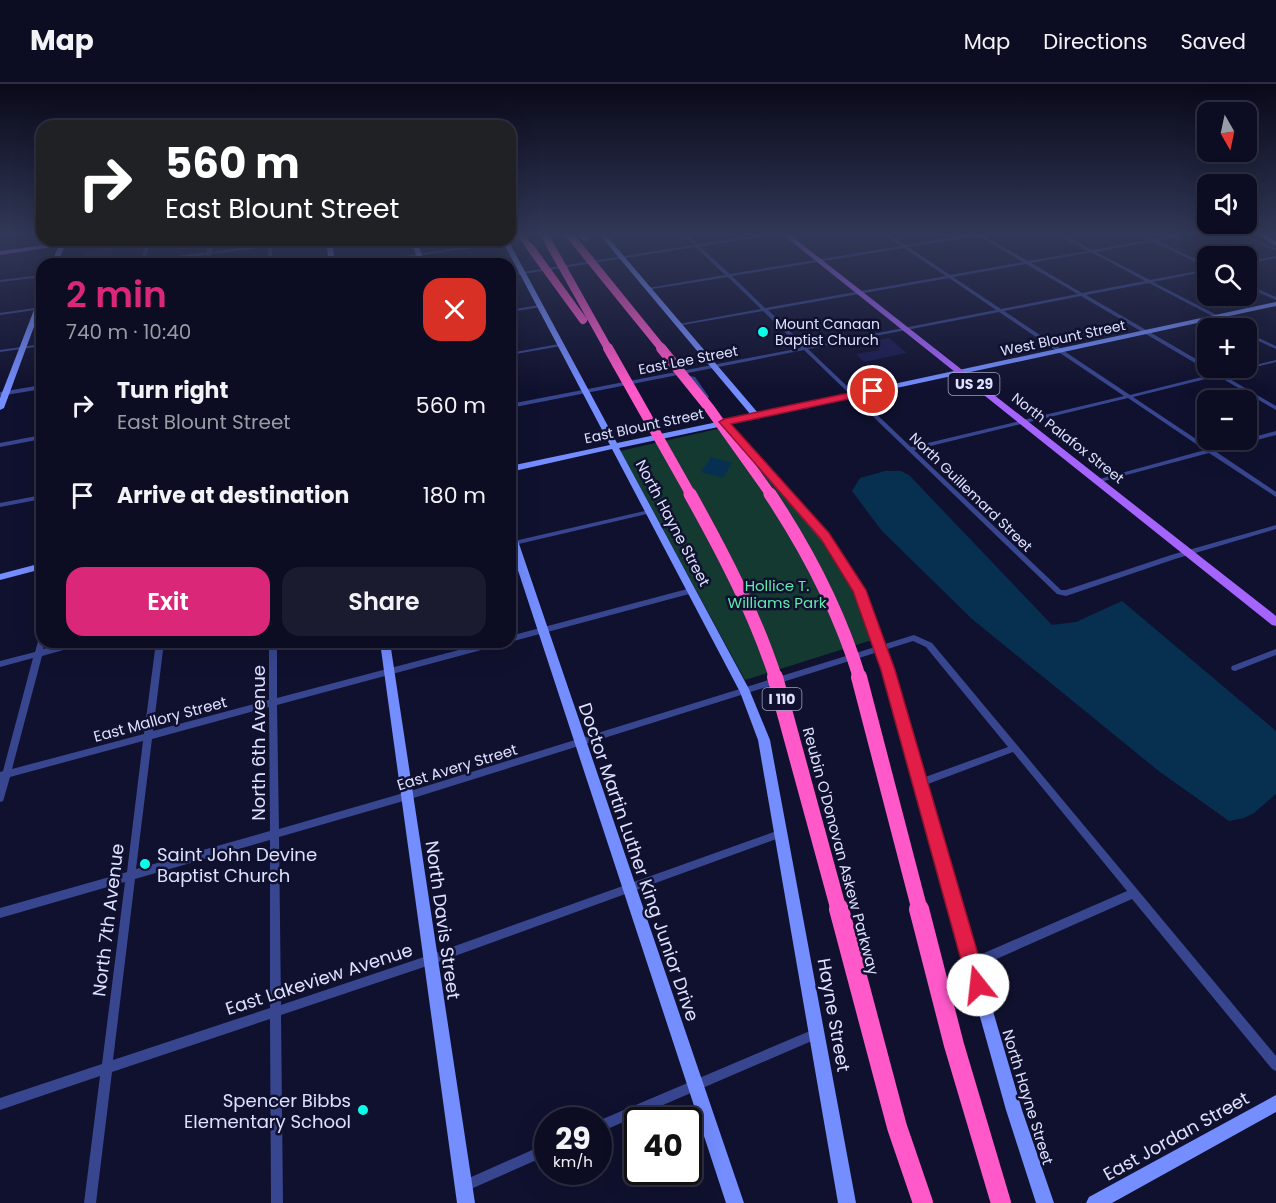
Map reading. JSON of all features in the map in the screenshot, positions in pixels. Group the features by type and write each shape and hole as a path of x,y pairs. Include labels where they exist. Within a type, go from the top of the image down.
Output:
{"highway":[{"path":"558,286 642,410"},
{"name":"Reubin O'Donovan Askew Parkway","path":"573,286 703,517 747,602 763,639 788,718 897,1127 923,1203"},
{"path":"609,286 770,491 806,550 836,611 858,670 947,1017 1001,1203"},
{"path":"622,286 646,316 677,375"}],"main road":[{"name":"North Palafox Street","path":"852,286 1276,622"}],"street":[{"name":"North Hayne Street","path":"529,286 745,692 764,740 782,833"},
{"path":"646,286 756,416"},
{"path":"648,289 665,286"},
{"name":"North Guillemard Street","path":"739,286 1059,592 1066,593 1173,557 1190,554"},
{"path":"679,325 892,286"},
{"path":"965,286 1276,495"},
{"path":"1067,286 1197,362"},
{"name":"East Lee Street","path":"516,405 1127,286"},
{"path":"1157,286 1216,317"},
{"path":"1257,291 1276,302"},
{"name":"West Blount Street","path":"960,372 1276,302"},
{"path":"516,310 538,306"},
{"path":"0,314 36,309"},
{"path":"0,408 3,394 36,317"},
{"path":"1257,338 1276,348"},
{"path":"516,353 560,345"},
{"path":"0,351 36,346"},
{"path":"1257,366 1276,361"},
{"name":"East Blount Street","path":"516,468 960,372"},
{"name":"North Hayne Street","path":"677,375 693,378 724,422 837,552 859,590 881,648 1014,1110 1045,1203"},
{"path":"909,449 1207,378"},
{"path":"1224,378 1276,408"},
{"path":"3,394 36,388"},
{"path":"1098,481 1276,433"},
{"path":"0,445 36,438"},
{"path":"0,505 36,497"},
{"path":"516,539 649,512"},
{"path":"1190,554 1276,527"},
{"name":"Doctor Martin Luther King Junior Drive","path":"516,554 735,1203"},
{"path":"0,577 36,568"},
{"path":"516,638 691,591"},
{"name":"East Avery Street","path":"0,913 407,796 745,692 910,638 919,639 928,645 1014,748"},
{"path":"0,798 3,775 40,648"},
{"path":"0,664 53,648"},
{"name":"North 7th Avenue","path":"90,1203 159,648"},
{"name":"North 6th Avenue","path":"273,648 277,1203"},
{"name":"North Davis Street","path":"386,648 466,1203"},
{"name":"East Mallory Street","path":"3,775 478,648"},
{"path":"1235,668 1276,652"},
{"path":"920,783 1014,748 1276,1065"},
{"name":"East Lakeview Avenue","path":"0,1104 430,960 782,833"},
{"name":"Hayne Street","path":"782,833 847,1203"},
{"path":"972,964 1134,894"},
{"path":"612,1121 817,1033"},
{"name":"East Jordan Street","path":"1095,1203 1276,1103"},
{"path":"464,1186 534,1155"}],"green space":[{"name":"Hollice T. Williams Park","path":"726,427 791,501 830,552 861,609 872,640 745,680 620,451"}],"water":[{"path":"711,457 732,463 723,478 701,472"},
{"path":"885,471 901,471 909,475 1052,625 1076,622 1122,601 1276,731 1276,794 1254,813 1229,821 1160,772 972,619 882,531 852,491 860,478"}],"building":[{"path":"889,338 907,353 864,362 856,354 880,350 870,342"}],"place":[{"name":"Mount Canaan Baptist Church","path":"763,332"},
{"name":"Saint John Devine Baptist Church","path":"145,864"},
{"name":"Spencer Bibbs Elementary School","path":"363,1110"}],"route":[{"path":"873,391 724,422 825,536 848,570 869,612 888,670 978,985"}]}
